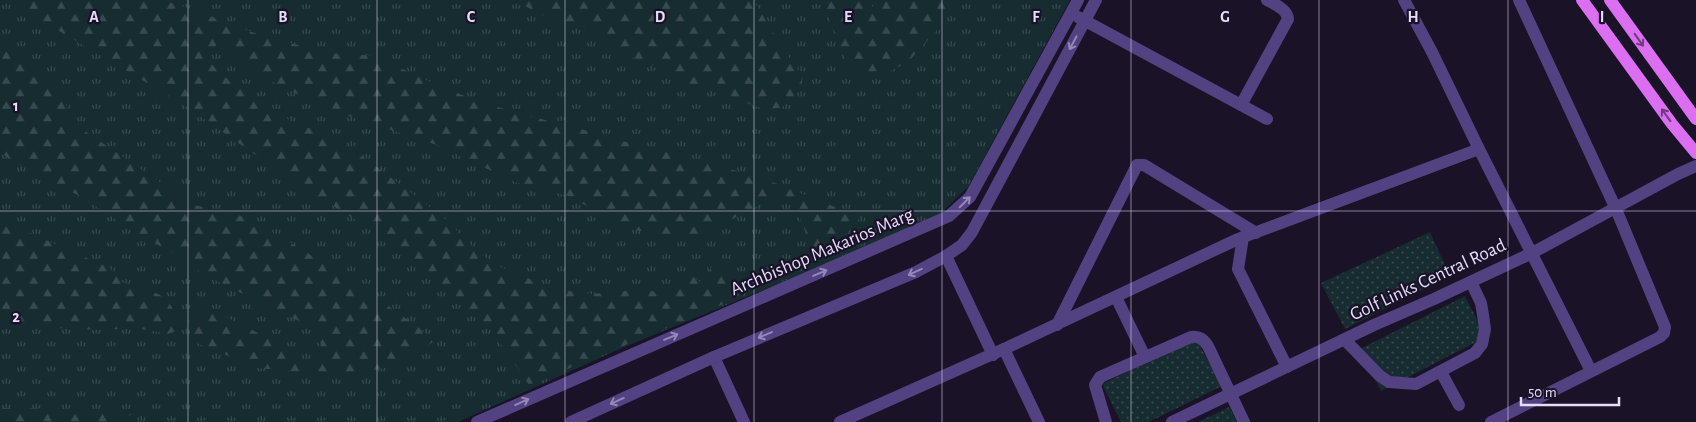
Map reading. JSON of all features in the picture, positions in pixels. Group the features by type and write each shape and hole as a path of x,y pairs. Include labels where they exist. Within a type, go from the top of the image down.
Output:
{"main road":[{"path":"1582,0 1672,124 1696,153"},
{"path":"1610,0 1696,120"}],"street":[{"name":"Archbishop Makarios Marg","path":"477,422 949,216 970,197 1078,0"},
{"path":"571,422 714,357 916,272 962,245 972,232 1096,0"},
{"path":"1241,105 1288,19 1284,10 1267,0"},
{"path":"1404,0 1432,52 1591,371"},
{"path":"1491,422 1660,336 1664,332 1664,323 1616,209 1519,0"},
{"path":"1071,13 1267,119"},
{"path":"840,422 1057,325 1243,237 1479,149"},
{"path":"1057,325 1137,166 1144,165 1256,233"},
{"name":"Golf Links Central Road","path":"1172,422 1532,253 1696,166"},
{"path":"1243,237 1238,269 1287,367"},
{"path":"946,256 998,352 1039,422"},
{"path":"1345,340 1380,376 1389,382 1416,384 1475,353 1482,344 1485,329 1481,303 1471,282"},
{"path":"1116,297 1144,357"},
{"path":"1106,422 1096,391 1096,381 1100,377 1191,337 1198,336 1208,346 1244,422"},
{"path":"714,357 744,422"},
{"path":"1441,372 1459,405"}],"green space":[{"path":"0,0 1070,0 968,187 937,217 927,223 622,348 458,422 0,422"},
{"path":"13,0 162,0 260,35 328,53 378,56 416,76 472,99 554,122 565,120 581,129 607,137 760,177 860,217 844,236 810,261 806,234 796,205 782,196 771,199 715,228 691,237 654,234 618,226 572,197 515,182 437,145 327,109 259,75 231,54 220,43 208,51 206,59 233,84 248,90 296,124 322,132 370,162 443,217 479,253 501,267 551,287 592,294 645,289 655,292 692,276 700,282 707,277 711,267 718,264 742,277 746,283 743,296 529,385 488,326 383,237 286,176 181,103 39,19"},
{"path":"508,0 751,0 755,3 783,49 803,75 801,88 790,102 780,108 765,109 754,106 711,88 693,85 673,78 655,66 626,55 584,27 566,25"},
{"path":"823,0 863,0 870,8 883,0 953,0 945,21 908,62 879,77 863,79 847,63 837,42"},
{"path":"0,47 59,91 67,106 64,117 194,205 246,217 303,250 377,298 422,330 433,342 413,356 392,366 365,372 334,373 258,368 194,342 190,332 188,314 194,310 205,309 220,314 278,343 296,358 312,360 321,355 322,340 328,328 302,322 283,314 201,273 189,262 138,234 85,199 11,160 0,152"},
{"path":"0,220 110,268 120,280 128,285 154,292 163,297 167,300 175,315 176,331 168,334 135,328 104,330 69,329 0,321"},
{"path":"1430,232 1450,276 1345,329 1321,283"},
{"path":"1465,296 1486,337 1381,391 1360,349"},
{"path":"1196,339 1222,386 1149,422 1121,422 1102,384"},
{"path":"1229,407 1237,422 1198,422"},
{"path":"0,408 138,410 120,422 0,422"}]}
